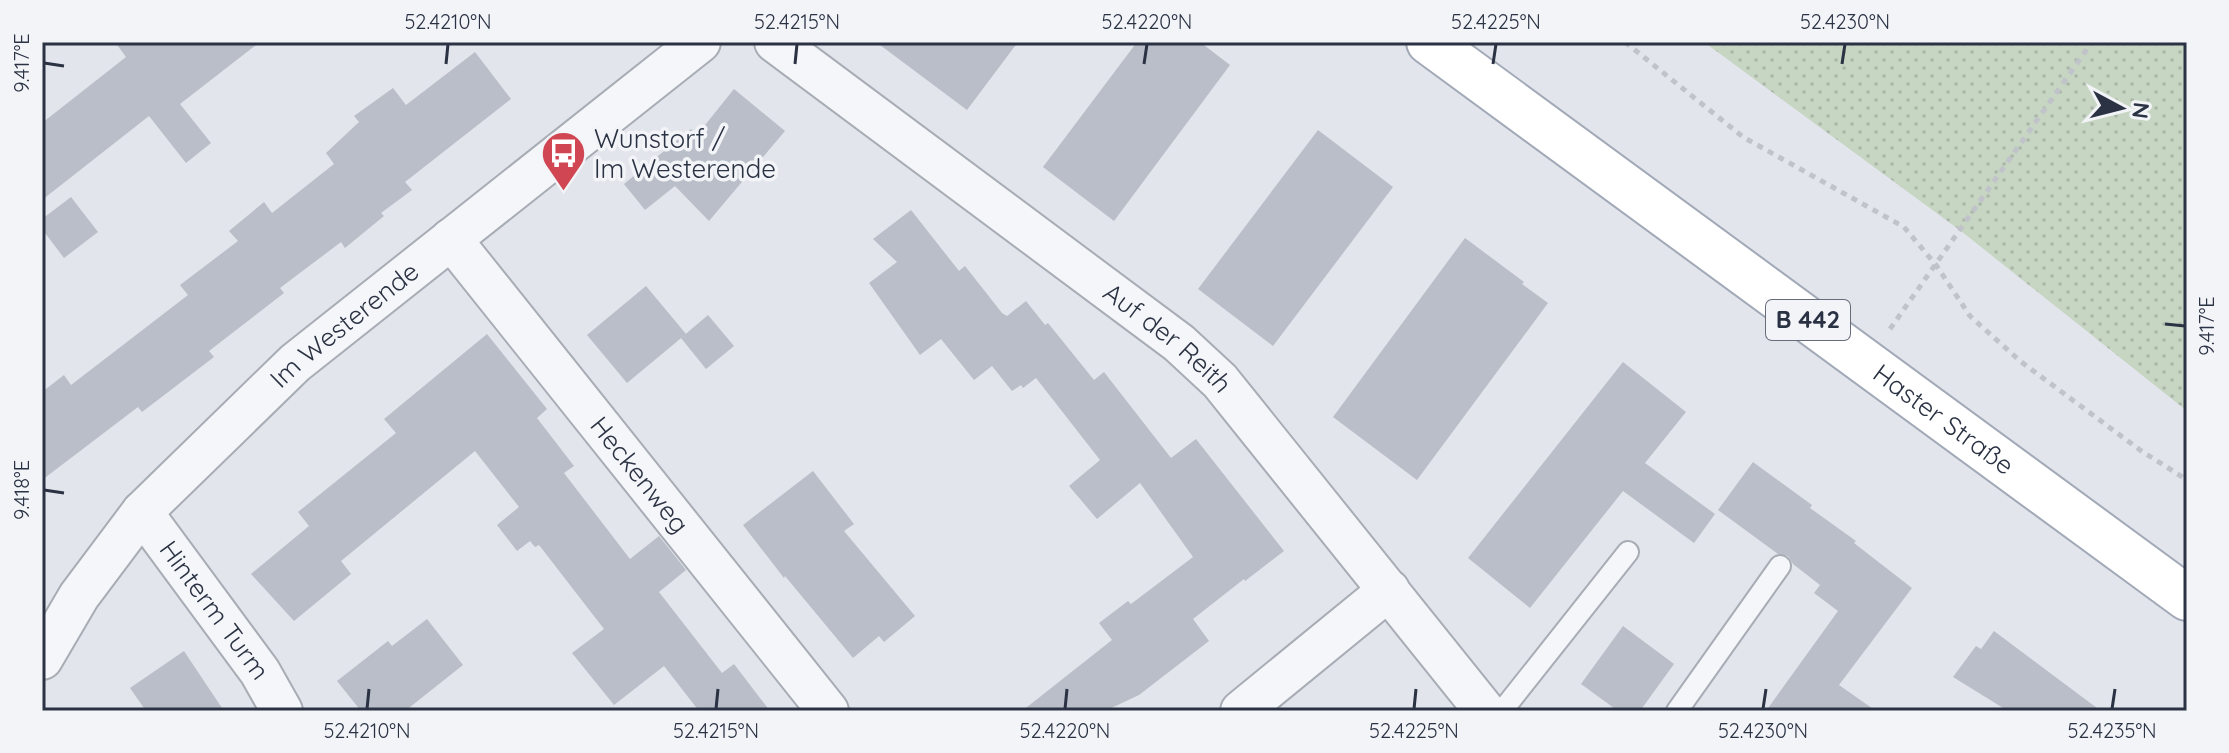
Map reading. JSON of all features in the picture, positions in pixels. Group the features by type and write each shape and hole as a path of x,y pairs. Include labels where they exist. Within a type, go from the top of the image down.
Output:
{"main road":[{"name":"Haster Straße","path":"1429,42 2187,598"}],"street":[{"name":"Im Westerende","path":"42,659 79,596 142,512 295,363 700,42"},
{"name":"Auf der Reith","path":"775,42 1179,343 1220,381 1485,711"},
{"name":"Heckenweg","path":"451,239 828,711"},
{"name":"Hinterm Turm","path":"142,512 260,672 282,711"},
{"path":"1241,711 1389,590"}],"lane":[{"path":"1502,711 1628,552"},
{"path":"1677,711 1780,566"}],"path":[{"path":"1627,42 1743,137 1904,227 1936,265 1970,316 2020,361 2140,450 2187,480"},
{"path":"1866,363 2092,42"}],"green space":[{"path":"1704,42 2187,42 2187,411 1961,231"}],"building":[{"path":"115,42 260,42 180,104 211,143 186,163 149,116 42,200 42,123 126,57"},
{"path":"876,42 1018,42 967,110"},
{"path":"1137,42 1200,42 1230,65 1114,221 1043,167"},
{"path":"475,52 511,99 405,182 412,190 381,213 384,216 345,248 341,242 280,288 284,293 209,351 214,357 142,412 138,407 42,480 42,392 64,375 71,385 188,295 180,285 238,241 229,231 264,202 272,213 334,164 326,153 359,122 354,116 393,88 406,105"},
{"path":"734,89 785,131 709,221 675,186 645,210 624,184 691,129 697,135"},
{"path":"1318,130 1393,187 1273,346 1198,289"},
{"path":"71,197 98,232 64,258 42,229 42,219"},
{"path":"911,210 959,271 965,266 1002,313 1007,316 1026,301 1094,380 1104,372 1171,458 1196,439 1284,551 1193,619 1209,641 1139,695 1105,711 1022,711 1112,640 1099,623 1128,601 1131,604 1193,557 1140,483 1097,519 1069,486 1100,460 1036,378 1023,388 1021,385 1012,391 992,366 974,380 941,339 920,355 869,283 897,262 873,239"},
{"path":"1465,238 1548,303 1417,480 1333,417"},
{"path":"646,286 686,334 627,383 587,335"},
{"path":"708,315 734,346 706,369 681,338"},
{"path":"487,334 547,409 537,418 574,466 564,473 630,559 659,536 686,570 659,592 722,673 734,664 770,711 699,711 664,666 614,705 572,653 604,629 539,545 535,547 530,541 517,551 497,525 519,507 475,451 341,561 351,574 294,621 251,574 309,526 298,512 396,433 384,419"},
{"path":"1623,362 1686,412 1645,463 1715,514 1694,543 1623,491 1530,608 1468,558"},
{"path":"1753,462 1812,505 1810,508 1856,541 1854,543 1912,588 1839,685 1876,711 1766,711 1838,611 1814,593 1820,585 1793,564 1788,556 1778,554 1718,510"},
{"path":"813,471 854,524 844,531 915,616 884,642 879,636 853,658 743,525"},
{"path":"427,619 463,665 405,711 361,711 337,681 388,641 392,646"},
{"path":"1623,626 1674,664 1640,711 1618,711 1581,684"},
{"path":"1994,631 2101,711 2008,711 1953,677 1976,646 1981,649"},
{"path":"184,651 224,711 146,711 130,688"}],"place":[{"name":"Wunstorf / Im Westerende","path":"563,193"}]}
